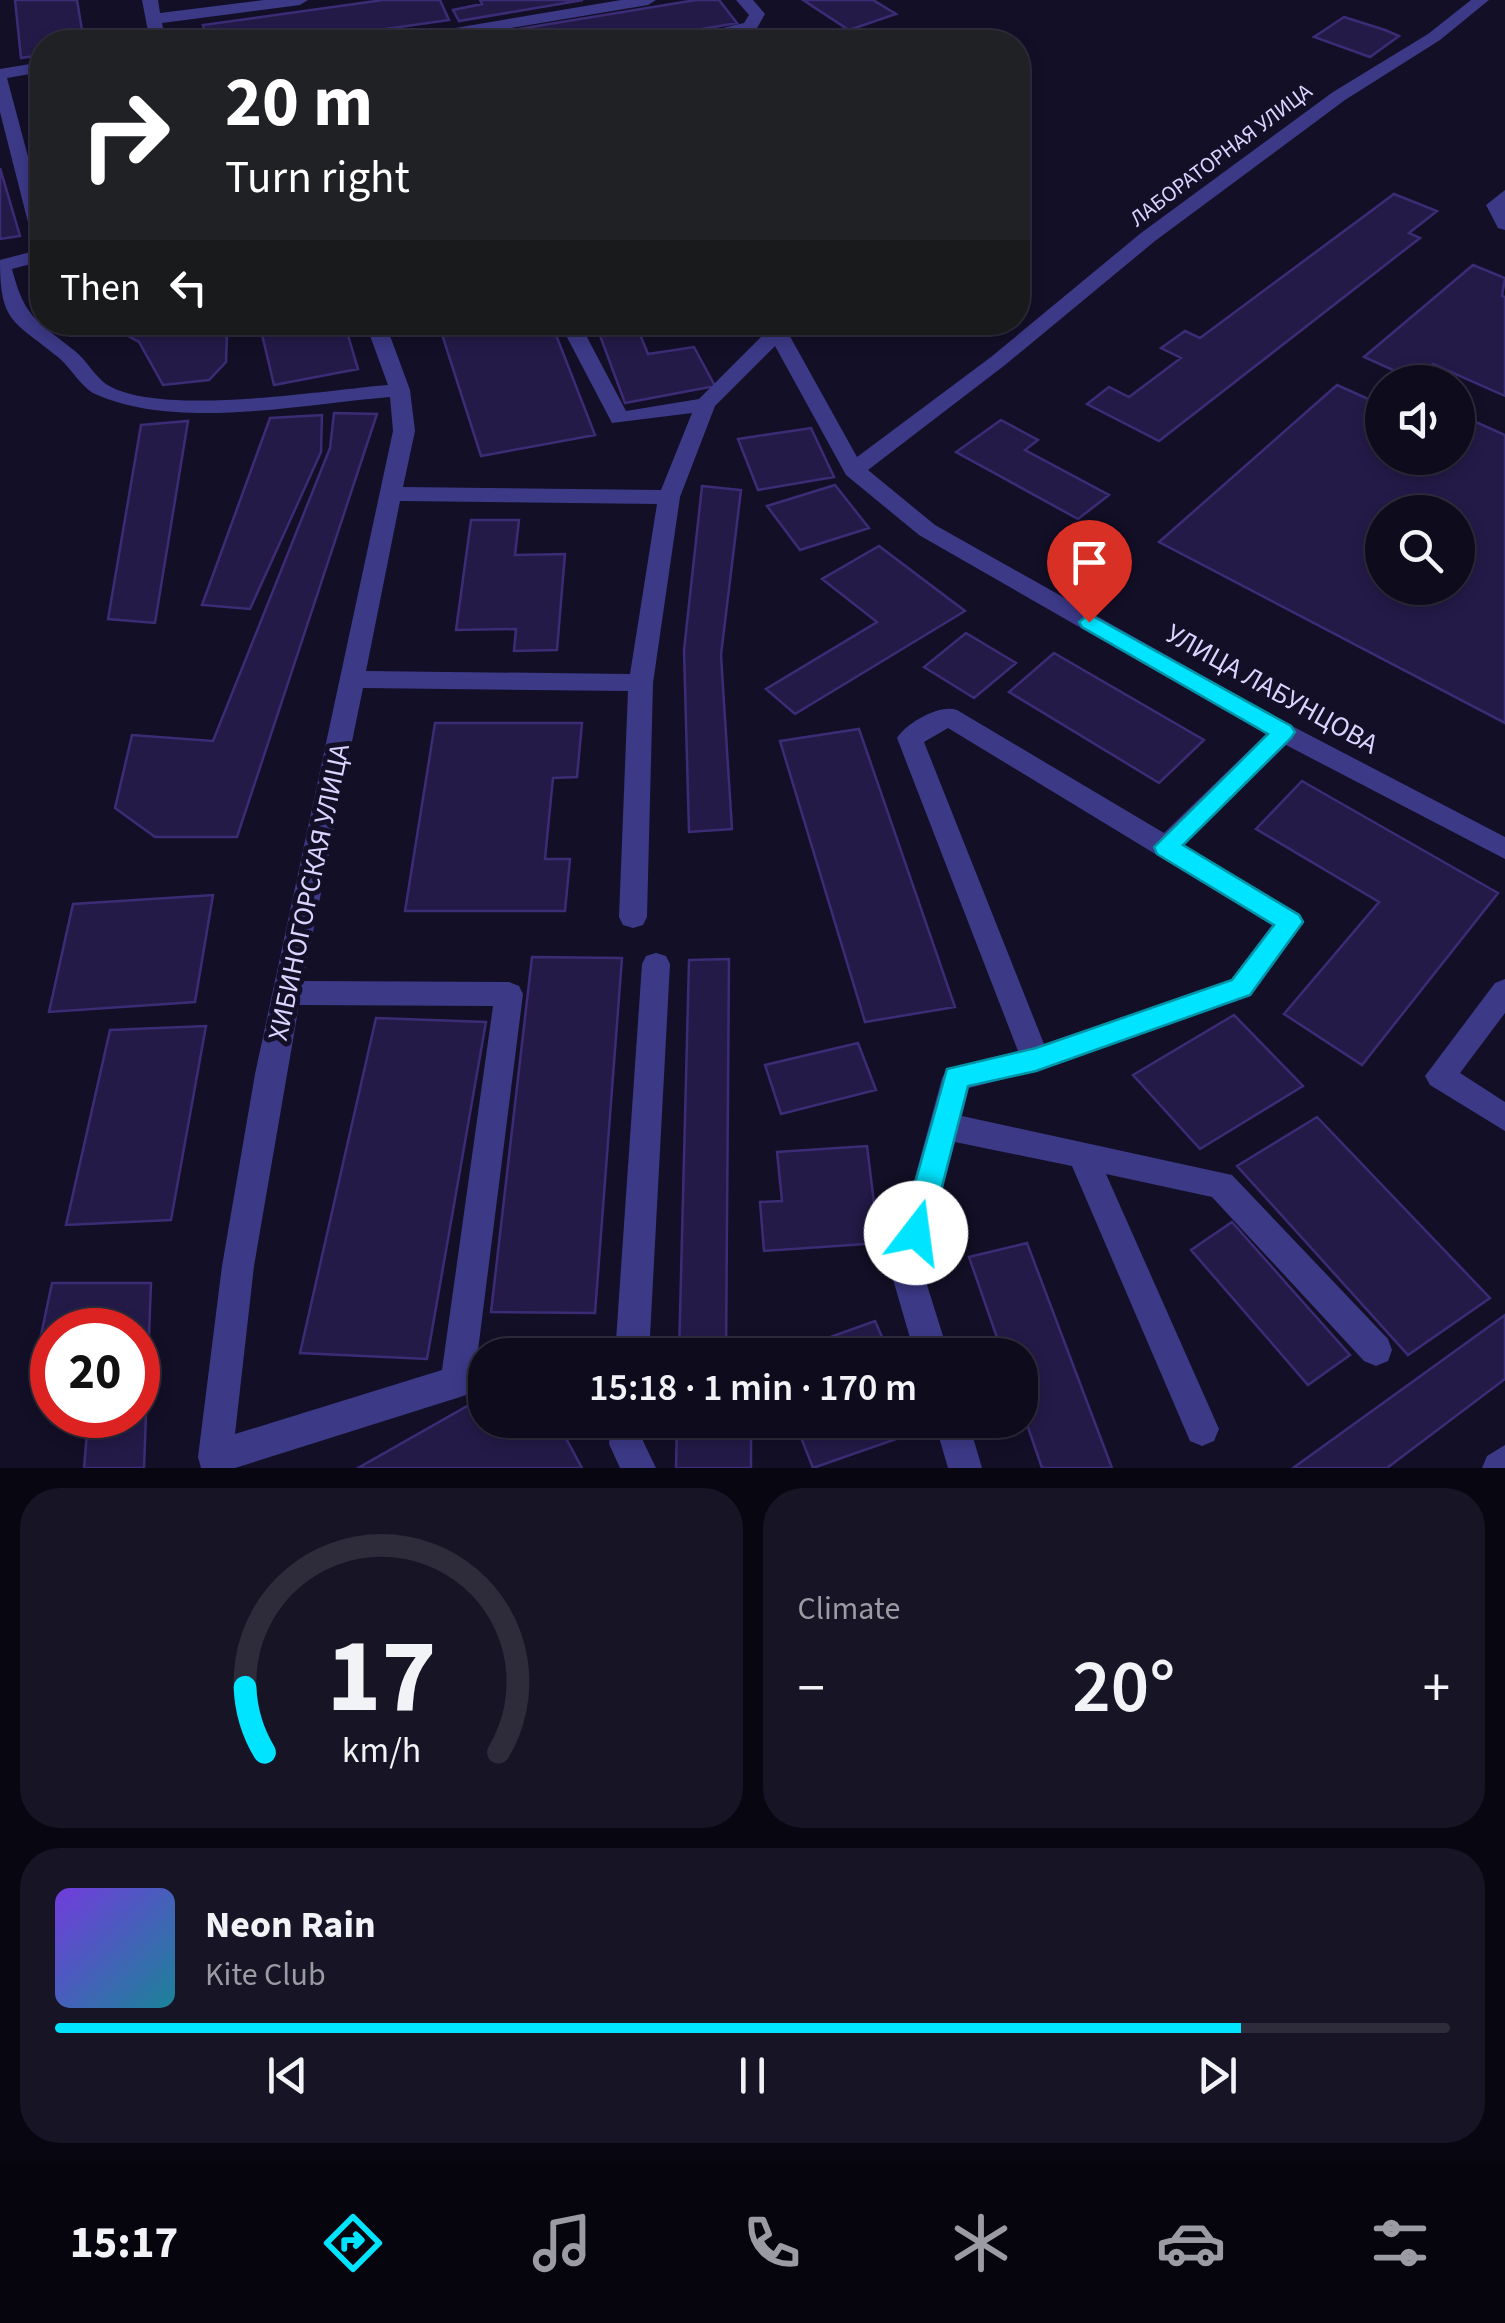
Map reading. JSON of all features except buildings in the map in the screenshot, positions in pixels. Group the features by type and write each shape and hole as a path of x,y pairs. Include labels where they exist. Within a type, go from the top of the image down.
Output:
{"street":[{"path":"150,0 156,30"},
{"path":"154,19 300,0"},
{"path":"472,30 648,0"},
{"path":"734,30 750,27 757,14 744,0"},
{"name":"ЛАБОРАТОРНАЯ УЛИЦА","path":"1030,334 1148,237 1339,96 1434,38 1481,0"},
{"path":"30,70 0,76 30,195"},
{"path":"1505,195 1495,205 1505,224"},
{"path":"30,258 1,266 12,305 30,324"},
{"path":"44,335 85,366 98,388 142,402 185,408 400,390"},
{"name":"ХИБИНОГОРСКАЯ УЛИЦА","path":"217,1463 238,1266 286,993 394,494 404,430 400,390 380,335"},
{"path":"575,335 619,418 706,404"},
{"path":"633,917 641,683 669,497 706,404 768,335"},
{"name":"УЛИЦА ЛАБУНЦОВА","path":"779,335 854,470 928,530 1283,732 1505,849"},
{"name":"ЛАБОРАТОРНАЯ УЛИЦА","path":"854,470 1028,335"},
{"path":"394,494 669,497"},
{"path":"354,679 641,683"},
{"path":"927,1338 906,1269 956,1078 1036,1059 1241,988 1290,922 948,716 910,738 1036,1059"},
{"path":"1166,847 1283,732"},
{"path":"633,1338 656,964"},
{"path":"1505,990 1440,1076 1505,1118"},
{"path":"217,1463 458,1382 509,994 286,993"},
{"path":"944,1126 1221,1185 1376,1350"},
{"path":"1082,1156 1202,1429"},
{"path":"626,1438 638,1468"},
{"path":"956,1438 964,1468"},
{"path":"1498,1468 1505,1462"}],"route":[{"path":"916,1233 956,1078 1036,1059 1241,988 1290,922 1166,847 1283,732 1089,622"}]}
